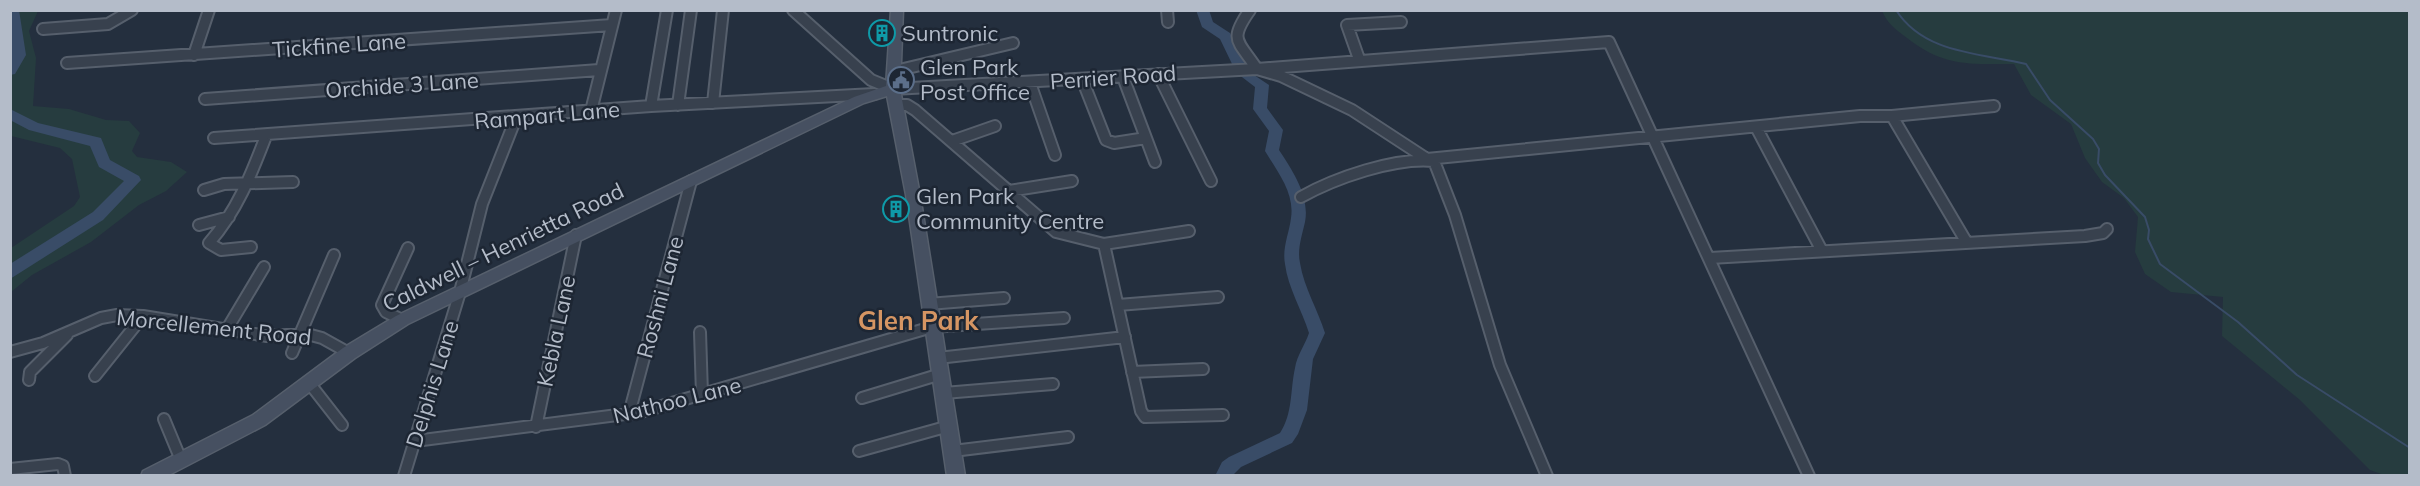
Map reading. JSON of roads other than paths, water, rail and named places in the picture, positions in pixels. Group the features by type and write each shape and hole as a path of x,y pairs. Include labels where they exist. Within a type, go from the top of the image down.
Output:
{"main road":[{"path":"897,10 895,71 886,91 898,105 956,476"},
{"name":"Caldwell – Henrietta Road","path":"149,476 259,420 349,353 402,320 859,100 886,91"}],"street":[{"path":"43,29 108,24 132,10"},
{"path":"194,55 209,10"},
{"path":"591,111 599,70 616,10"},
{"path":"651,106 666,10"},
{"path":"678,105 691,10"},
{"path":"713,103 723,10"},
{"path":"793,10 886,91"},
{"path":"1167,10 1168,22"},
{"path":"1250,10 1236,29 1236,36 1257,69 1281,76 1352,110 1427,159 1434,161 1500,365 1547,476"},
{"path":"1359,59 1347,25 1401,22"},
{"name":"Tickfine Lane","path":"67,63 612,25"},
{"name":"Perrier Road","path":"886,91 1257,69 1359,59 1609,42 1654,138"},
{"path":"895,71 1013,43"},
{"name":"Orchide 3 Lane","path":"205,99 599,70"},
{"path":"1158,74 1210,181"},
{"path":"1123,77 1155,162"},
{"path":"1082,80 1106,140 1114,143 1146,138"},
{"path":"1030,83 1054,155"},
{"name":"Rampart Lane","path":"214,138 886,91"},
{"path":"898,105 908,105 915,110 1056,232 1104,244 1189,231"},
{"path":"1301,196 1370,170 1427,159 1860,116 1892,116 1994,106"},
{"path":"1892,116 1967,243"},
{"name":"Delphis Lane","path":"404,476 460,292 482,204 516,118"},
{"path":"952,141 995,126"},
{"path":"1756,127 1822,251"},
{"path":"251,247 221,250 211,247 209,240 221,230 248,184 266,136"},
{"path":"1654,138 1809,476"},
{"name":"Roshni Lane","path":"629,414 691,181"},
{"path":"1009,191 1072,181"},
{"path":"204,190 224,184 293,182"},
{"path":"199,225 229,217"},
{"path":"1710,258 2085,236 2103,233 2107,229"},
{"name":"Kebla Lane","path":"536,427 576,235"},
{"path":"1104,244 1141,411 1150,418 1223,415"},
{"path":"402,320 386,312 382,305 408,248"},
{"path":"292,353 334,255"},
{"path":"227,329 264,267"},
{"path":"1118,305 1218,297"},
{"path":"928,304 1004,298"},
{"name":"Morcellement Road","path":"10,352 31,348 108,316 143,316 267,336 300,334 321,338 349,353"},
{"path":"95,376 143,316"},
{"name":"Nathoo Lane","path":"415,441 629,414 932,327 1064,318"},
{"path":"29,380 30,372 71,331"},
{"path":"700,332 702,394"},
{"path":"938,358 1125,337"},
{"path":"1132,372 1203,369"},
{"path":"862,398 941,374"},
{"path":"310,384 342,425"},
{"path":"944,393 1053,384"},
{"path":"164,419 181,460"},
{"path":"859,451 950,426"},
{"path":"953,451 1068,437"},
{"path":"10,469 58,464 63,466 65,476"}],"waterway":[{"path":"10,71 19,55 13,10"},
{"path":"1202,10 1207,24 1225,36 1239,65"},
{"path":"1896,10 1908,25 1937,44 1972,54 2026,64 2050,100 2093,139 2099,149 2098,163 2105,175 2145,217 2149,230 2148,239 2160,264 2238,322 2297,375 2410,448"},
{"path":"1223,476 1228,467 1235,462 1286,438 1292,429 1298,410 1305,359 1317,333 1292,263 1292,250 1299,214 1297,198 1272,151 1276,130 1260,109 1262,85 1245,74"},
{"path":"10,114 34,127 96,142 104,163 134,180 98,216 34,255 10,273"}],"place":[{"name":"Suntronic","path":"882,33"},
{"name":"Glen Park Post Office","path":"901,80"},
{"name":"Glen Park Community Centre","path":"896,209"}],"district":[{"name":"Glen Park","path":"918,320"}]}
